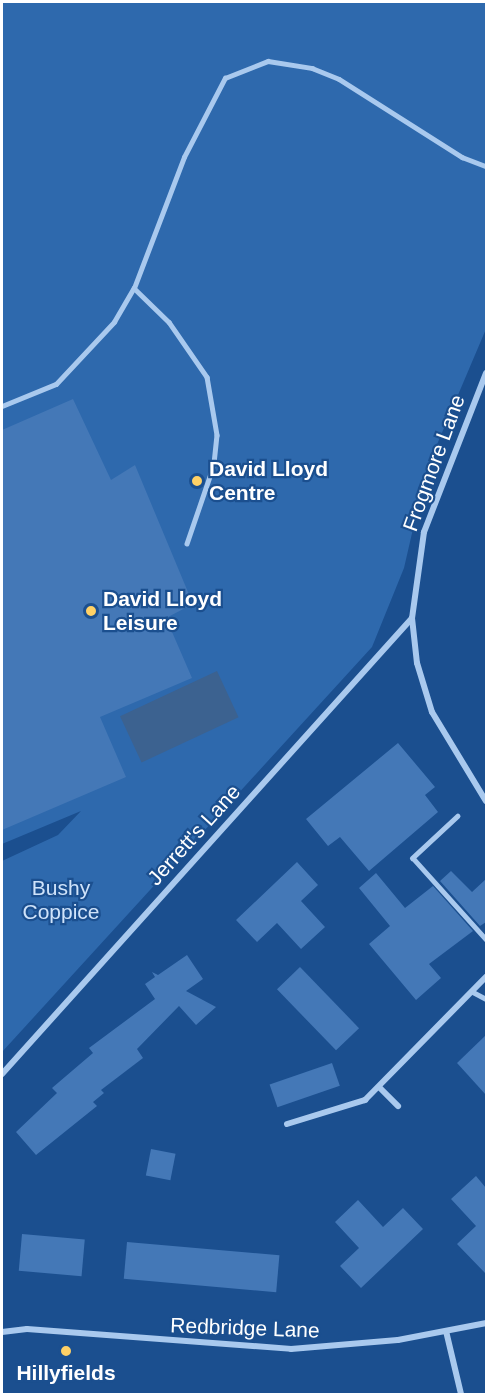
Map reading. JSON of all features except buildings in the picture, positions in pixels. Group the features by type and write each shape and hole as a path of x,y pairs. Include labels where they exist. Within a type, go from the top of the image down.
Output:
{"street":[{"name":"Frogmore Lane","path":"486,373 424,532 412,618 417,663 432,711 486,801"},
{"name":"Jerrett's Lane","path":"2,1074 412,618"},
{"path":"287,1124 365,1100 486,977"},
{"path":"379,1087 398,1106"},
{"name":"Redbridge Lane","path":"2,1332 27,1329 291,1348 446,1331 486,1323"},
{"path":"446,1331 461,1395"}],"lane":[{"path":"2,406 56,384 114,322 134,288 184,157 225,78 268,61 339,79 462,157 486,166"},
{"path":"134,288 169,322 207,377 216,445 187,544"},
{"path":"458,816 413,858 486,939"},
{"path":"473,992 486,999"}],"green space":[{"name":"David Lloyd Centre","path":"2,2 486,2 486,329 427,468 404,568 372,647 2,1052 2,861 58,835 81,811 2,844"}],"shaded area":[{"path":"217,671 239,717 142,762 120,716"}],"place":[{"name":"David Lloyd Centre","path":"197,481"},
{"name":"David Lloyd Leisure","path":"91,611"},
{"name":"Hillyfields","path":"66,1351"}],"park label":[{"name":"Bushy Coppice","path":"61,900"}]}
